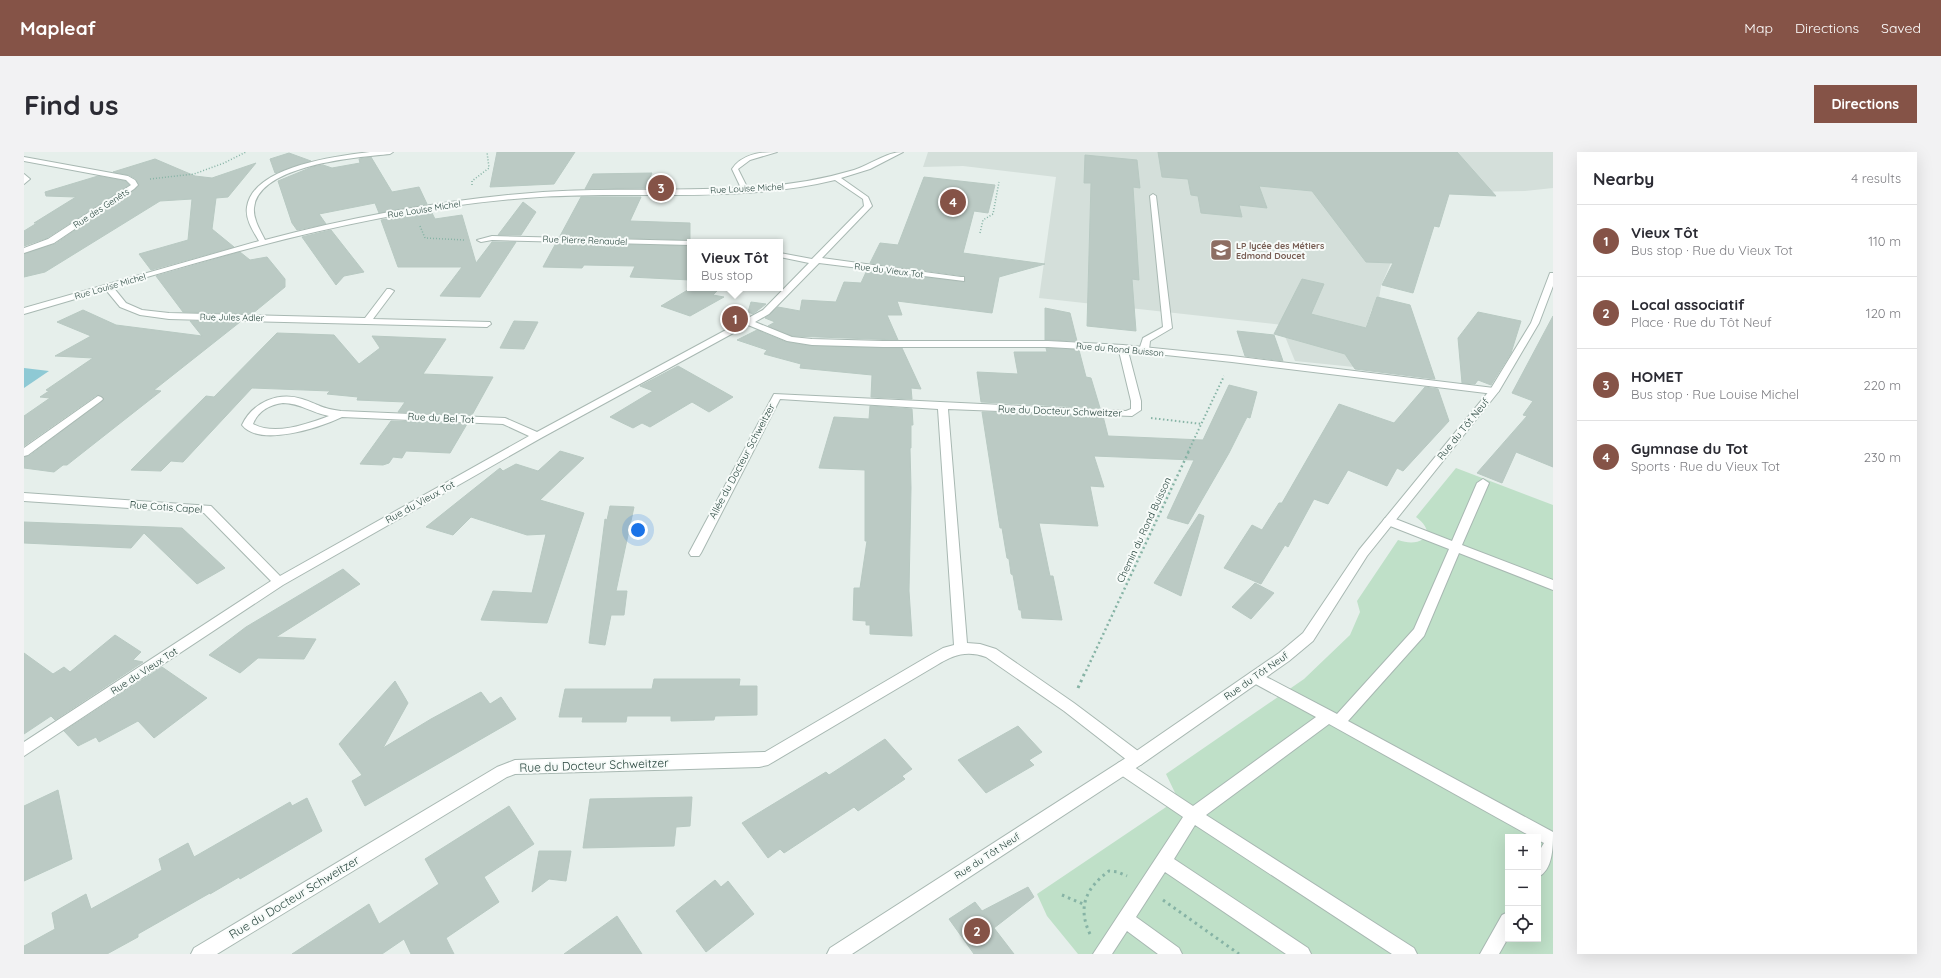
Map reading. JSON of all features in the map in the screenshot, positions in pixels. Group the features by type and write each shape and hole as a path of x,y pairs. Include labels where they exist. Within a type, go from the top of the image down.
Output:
{"street":[{"path":"263,242 254,226 251,215 252,202 257,193 273,179 288,171 320,161 339,157 390,152"},
{"path":"745,190 735,169 737,165 750,158 774,152"},
{"path":"835,177 883,161 900,152"},
{"name":"Rue des Genêts","path":"24,159 128,178 134,183 132,188 51,240 24,251"},
{"path":"30,167 43,162"},
{"path":"24,176 27,179 24,182"},
{"name":"Rue Louise Michel","path":"24,311 263,242 338,224 415,210 491,199 600,192 745,190 802,184 835,177"},
{"name":"Rue du Vieux Tot","path":"24,750 279,582 537,436 766,312 868,206 866,198 835,177"},
{"path":"1144,350 1146,340 1168,328 1153,196"},
{"name":"Rue Pierre Renaudel","path":"481,240 492,238 687,243"},
{"path":"783,256 816,261"},
{"name":"Rue du Vieux Tot","path":"816,261 961,279"},
{"name":"Rue du Tôt Neuf","path":"836,954 1137,759 1284,657 1308,636 1363,553 1388,520 1494,391 1535,323 1553,275"},
{"name":"Rue Jules Adler","path":"108,286 123,304 140,312 169,316 486,324"},
{"path":"367,320 390,291"},
{"name":"Rue du Rond Buisson","path":"748,322 767,331 790,339 812,342 883,344 1060,344 1123,348 1232,359 1494,391"},
{"name":"Rue du Docteur Schweitzer","path":"878,402 1128,414 1136,410 1136,402 1123,348"},
{"name":"Allée du Docteur Schweitzer","path":"695,553 777,396 878,402"},
{"path":"24,453 98,399"},
{"name":"Rue du Bel Tot","path":"341,414 323,422 287,431 262,431 252,429 247,426 249,419 258,410 272,401 300,402 324,412 341,414 505,421 537,436"},
{"path":"943,406 961,648"},
{"path":"1104,951 1193,815 1333,720 1419,632 1483,483"},
{"name":"Rue Cotis Capel","path":"24,497 207,509 279,582"},
{"path":"1388,520 1553,585"},
{"name":"Rue du Docteur Schweitzer","path":"200,954 502,772 515,767 759,760 768,758 943,655 961,648 980,649 991,653 1069,707 1137,759"},
{"path":"1255,677 1553,840"},
{"path":"1123,768 1408,954"},
{"path":"1541,864 1553,843"},
{"path":"1163,861 1302,954"},
{"path":"1125,919 1173,954"},
{"path":"1489,954 1505,927"}],"path":[{"path":"134,183 160,177 194,174 249,152"},
{"path":"487,152 489,168 472,181 471,184 473,188 491,199"},
{"path":"980,233 983,220 993,214 999,182"},
{"path":"415,210 422,235 425,238 481,240"},
{"name":"Chemin du Rond Buisson","path":"1069,707 1232,359"},
{"path":"1128,414 1202,424"},
{"path":"1104,951 1084,925 1082,904 1100,876 1109,871 1118,872 1128,876 1239,954"},
{"path":"1062,895 1082,904"}],"shaded area":[{"name":"LP lycée des Métiers Edmond Doucet","path":"928,152 1553,152 1553,188 1525,191 1467,192 1412,190 1403,234 1381,286 1377,311 1372,309 1364,332 1356,366 1354,367 1295,361 1282,329 1283,325 1039,298 1056,177 963,166 923,167"}],"green space":[{"path":"1456,468 1553,505 1553,954 1078,954 1047,916 1037,894 1178,799 1166,774 1304,679 1350,635 1360,612 1357,601 1398,540 1413,542 1420,541 1424,538 1427,534 1423,523 1416,517"}],"water":[{"path":"24,368 49,371 24,388"}],"building":[{"path":"497,152 575,152 554,184 490,187"},
{"path":"1158,152 1457,152 1496,196 1449,194 1439,227 1434,226 1413,293 1382,285 1393,263 1366,262 1312,191 1259,186 1267,208 1239,205 1242,217 1201,213 1198,196 1191,195 1188,179 1162,177"},
{"path":"289,153 311,161 275,173 270,159"},
{"path":"1085,155 1137,160 1140,188 1133,187 1139,280 1132,279 1136,331 1087,326 1091,183 1084,183"},
{"path":"371,157 392,192 419,187 427,204 379,213 375,203 319,214 326,224 297,230 292,223 278,181 312,167 323,165 332,168 360,163 359,159"},
{"path":"155,159 195,176 212,178 256,163 228,197 216,198 212,229 234,247 151,270 139,254 188,240 192,199 160,201 45,272 24,277 24,254 55,244 139,186 136,179 129,175 113,172"},
{"path":"652,173 645,188 585,189 593,174"},
{"path":"98,176 125,181 129,185 47,238 24,246 24,231 37,223 34,223 76,197 46,196 45,192"},
{"path":"924,177 995,185 988,213 974,211 963,253 1045,264 999,277 992,313 897,301 902,315 887,315 898,340 792,336 768,326 775,322 765,318 778,307 800,311 802,300 836,302 844,282 861,283 867,270 965,282 964,276 870,263 880,243 898,245"},
{"path":"581,197 641,197 630,221 690,223 690,239 687,240 560,236"},
{"path":"523,202 536,212 521,235 498,235"},
{"path":"431,211 435,219 462,215 476,263 492,242 516,242 480,297 440,296 462,267 398,267 381,220"},
{"path":"331,230 364,272 344,276 336,285 302,237"},
{"path":"556,243 687,246 687,280 630,277 635,266 584,265 582,268 543,267"},
{"path":"240,252 250,260 267,257 285,279 285,287 252,314 183,312 156,276"},
{"path":"1302,279 1324,284 1311,314 1366,328 1377,297 1410,305 1435,379 1355,369 1345,354 1274,334"},
{"path":"687,290 717,291 713,295 724,297 690,316 661,306"},
{"path":"751,302 766,304 753,314 748,312"},
{"path":"1045,308 1070,313 1077,341 1045,340"},
{"path":"83,310 116,325 202,336 190,321 240,322 154,390 161,391 67,465 63,465 54,472 24,468 24,457 29,456 104,399 97,395 24,446 24,416 50,398 40,397 49,391 46,390 93,358 55,356 91,336 57,322"},
{"path":"1478,312 1521,321 1511,353 1491,385 1478,380 1475,384 1462,383 1458,338"},
{"path":"1553,316 1553,467 1516,452 1502,483 1477,473 1527,416 1523,415 1533,401 1512,393"},
{"path":"514,321 538,322 524,349 500,348"},
{"path":"757,330 786,342 812,346 902,348 921,389 911,388 912,399 871,397 872,375 800,368 801,364 764,354 767,350 737,340"},
{"path":"1237,331 1274,335 1283,361 1245,356"},
{"path":"277,333 334,335 359,364 380,348 372,336 446,339 423,374 493,377 472,415 398,412 405,402 357,400 358,397 327,394 330,391 252,388 183,462 171,461 161,471 131,470 206,396 214,397"},
{"path":"1046,348 1079,350 1086,377 1091,378 1100,408 981,402 977,372 1018,374 1014,352 1047,352"},
{"path":"678,366 733,397 709,412 692,402 650,427 642,423 633,428 610,417 653,391 640,386"},
{"path":"1229,385 1257,392 1250,418 1247,417 1229,453 1188,524 1167,518 1194,460 1094,456 1104,487 1090,486 1098,526 1039,523 1050,576 1053,576 1062,620 1022,618 1021,610 1019,610 1013,575 1011,574 1009,559 1007,558 1002,528 1000,528 982,412 1103,416 1108,436 1203,440"},
{"path":"1425,387 1438,389 1449,421 1403,471 1397,468 1387,486 1348,470 1328,504 1314,499 1288,547 1285,545 1261,584 1224,568 1252,525 1262,530 1279,503 1282,503 1339,404 1394,423"},
{"path":"870,406 912,409 913,425 911,425 910,448 911,488 909,591 912,636 870,634 870,625 866,625 866,621 853,620 854,588 860,588 867,541 865,541 865,470 819,468 834,417 869,419"},
{"path":"391,421 467,424 450,453 406,451 402,458 393,457 389,463 383,465 360,464"},
{"path":"560,451 584,458 540,500 584,513 547,623 481,620 493,591 532,593 546,534 527,535 471,517 453,535 426,527 500,468 503,471 516,464 538,471"},
{"path":"610,506 634,507 616,591 627,591 624,615 611,615 605,645 589,643 605,519 607,520"},
{"path":"1199,514 1204,516 1181,596 1154,583"},
{"path":"24,522 182,528 225,568 197,584 144,533 131,548 24,543"},
{"path":"343,569 360,584 276,637 316,639 304,659 258,658 240,673 209,655 246,627"},
{"path":"1255,583 1274,593 1251,619 1232,607"},
{"path":"115,635 141,652 133,660 143,662 55,720 51,716 24,734 24,653 53,674 64,667 70,672"},
{"path":"162,667 207,698 154,738 138,721 99,742 96,737 78,746 64,731"},
{"path":"654,679 740,679 739,686 757,686 757,715 715,716 714,720 671,721 671,716 627,716 626,722 582,722 583,717 559,717 565,689 652,689"},
{"path":"395,681 408,703 383,748 431,719 481,692 490,704 501,697 516,719 365,806 352,781 362,775 339,744"},
{"path":"1018,726 1042,752 1029,760 1034,765 986,793 958,760"},
{"path":"885,739 912,769 902,776 905,779 858,811 854,807 784,853 780,849 768,858 742,823 826,772 829,775"},
{"path":"58,790 72,859 24,881 24,806"},
{"path":"692,797 690,826 676,827 674,846 583,848 590,799"},
{"path":"307,798 322,831 240,879 239,877 138,934 138,937 107,954 24,954 24,946 55,929 52,913 86,894 91,909 162,870 159,859 188,843 194,857 290,802 292,806"},
{"path":"509,806 534,844 484,877 499,902 446,938 454,954 411,954 404,939 382,954 292,954 369,904 379,924 439,884 425,859"},
{"path":"539,851 571,851 566,881 549,879 532,892"},
{"path":"715,880 721,887 728,881 754,914 706,952 676,911"},
{"path":"1028,887 1034,897 994,928 1014,954 974,954 949,919 975,902 982,911"},
{"path":"617,916 642,954 564,954"}],"place":[{"name":"HOMET","path":"661,188"},
{"name":"Gymnase du Tot","path":"953,202"},
{"name":"LP lycée des Métiers Edmond Doucet","path":"1221,250"},
{"name":"Vieux Tôt","path":"735,319"},
{"name":"Local associatif","path":"977,931"}]}
